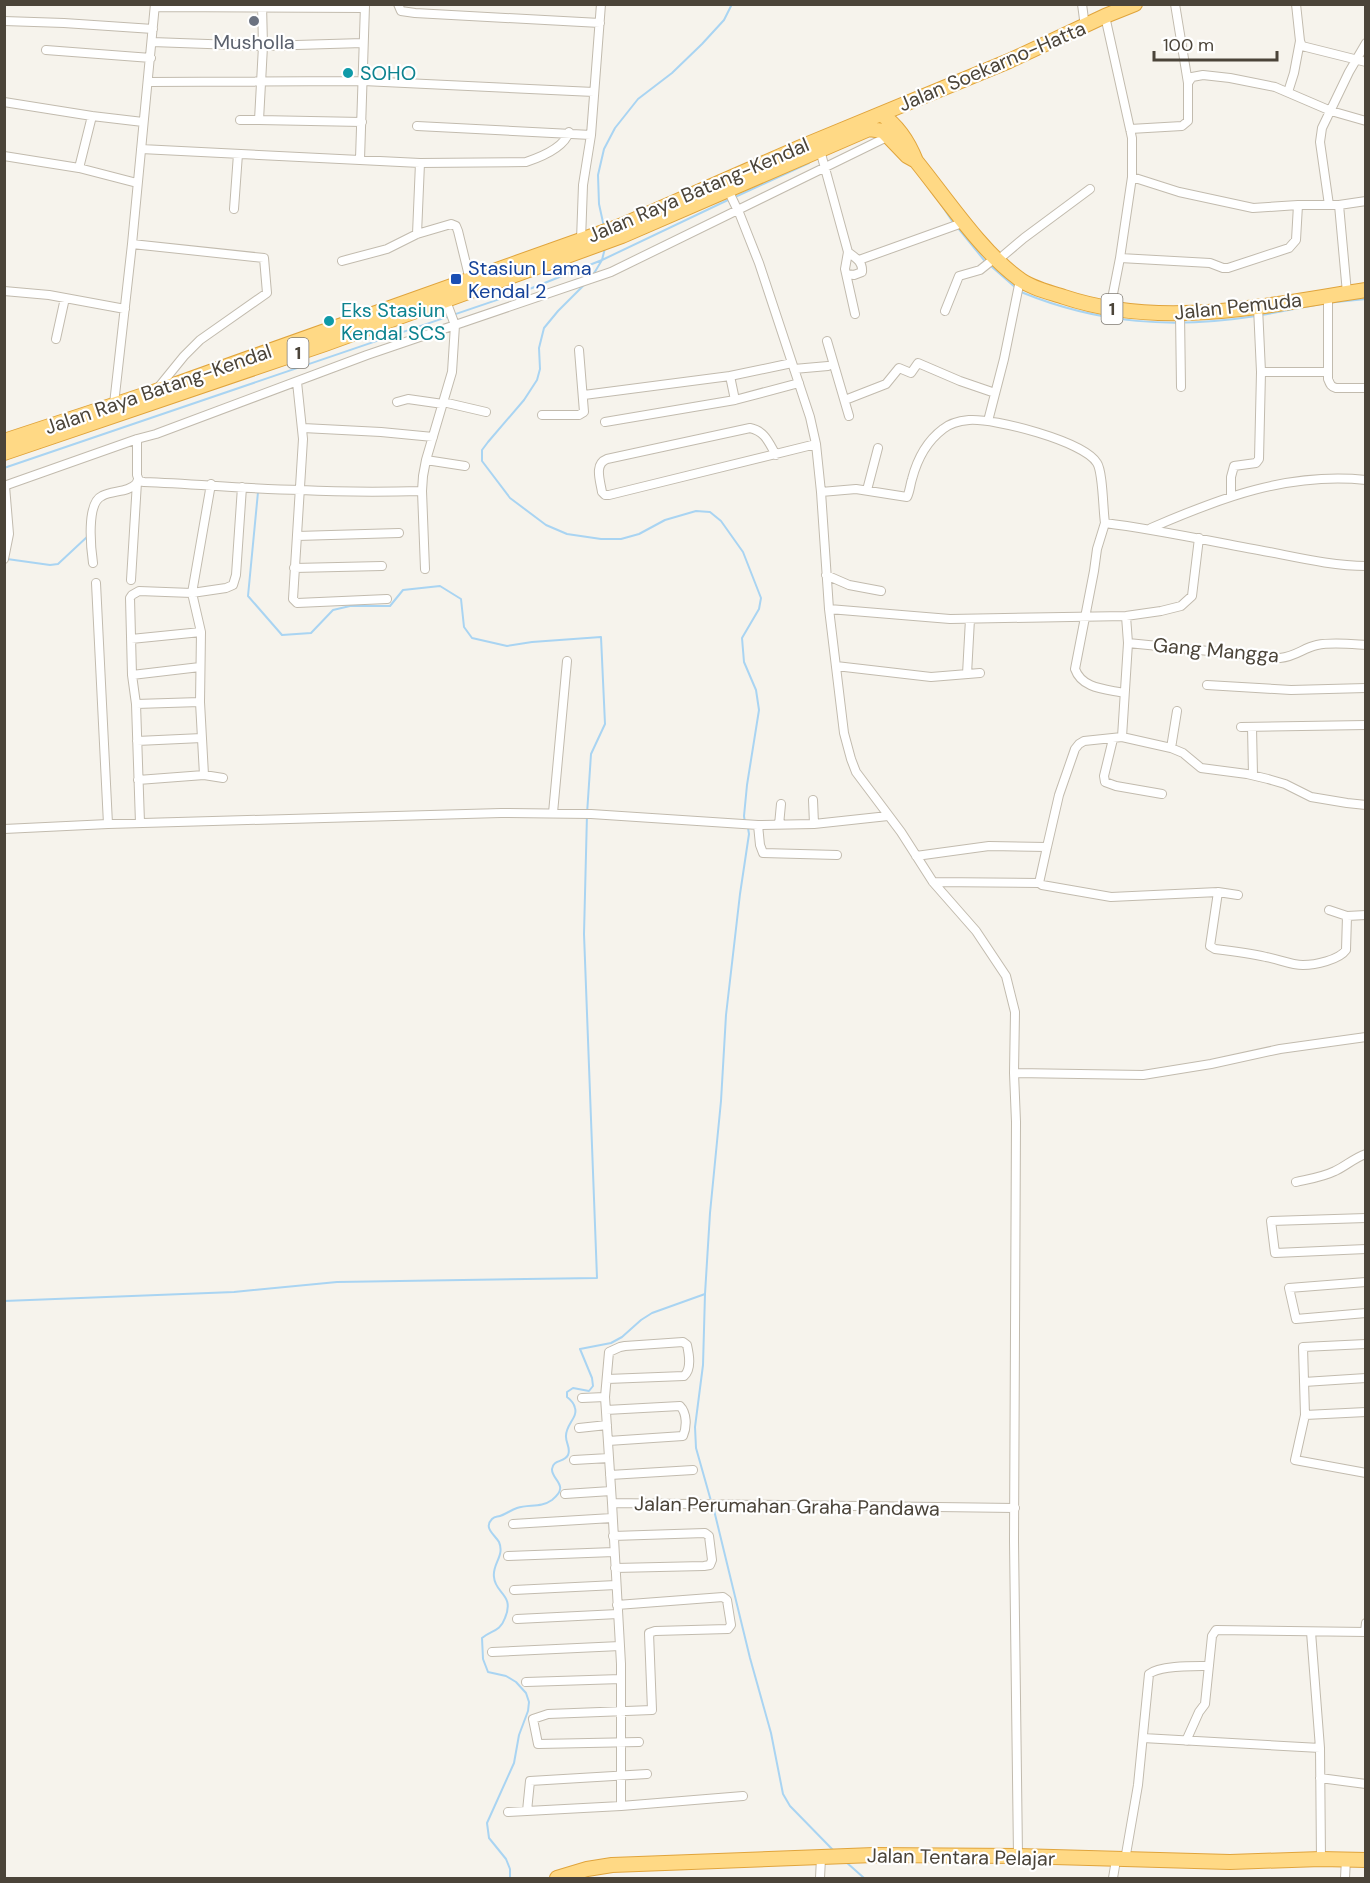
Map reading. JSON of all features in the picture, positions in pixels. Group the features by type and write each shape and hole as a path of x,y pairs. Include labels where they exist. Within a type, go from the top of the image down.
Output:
{"highway":[{"name":"Jalan Soekarno-Hatta","path":"881,114 1010,61 1135,4"},
{"name":"Jalan Pemuda","path":"881,114 894,125 913,152 916,161 962,223 995,260 1020,282 1075,301 1110,309 1180,315 1259,310 1328,300 1347,293 1365,290"},
{"name":"Jalan Raya Batang-Kendal","path":"619,232 803,146 881,114"},
{"name":"Jalan Pemuda","path":"869,129 883,131 907,156 916,161"},
{"name":"Jalan Raya Batang-Kendal","path":"4,441 157,391 470,280 730,195 822,159 869,129"},
{"name":"Jalan Raya Batang-Kendal","path":"4,453 447,303 586,242"},
{"name":"Jalan Tentara Pelajar","path":"558,1878 587,1869 612,1865 854,1856 1018,1856 1230,1862 1365,1860"}],"street":[{"path":"398,4 401,11 415,13 600,23"},
{"path":"586,242 584,185 591,135 601,4"},
{"path":"1082,4 1085,27"},
{"path":"1130,129 1182,126 1188,121 1188,83 1175,4"},
{"path":"1288,92 1300,41 1296,4"},
{"path":"114,404 155,6 365,6 360,159"},
{"path":"259,120 263,46 262,7"},
{"path":"1106,16 1132,138 1132,177 1110,309"},
{"path":"4,21 153,29"},
{"path":"1300,41 1304,48 1361,61"},
{"path":"152,42 263,46 363,43"},
{"path":"1329,205 1320,142 1322,128 1349,72 1361,61 1365,43"},
{"path":"46,50 151,58"},
{"path":"1188,83 1192,77 1203,75 1275,87 1331,111 1365,121"},
{"path":"148,82 363,81 594,92"},
{"path":"4,102 143,122"},
{"path":"79,168 92,116"},
{"path":"240,120 362,122"},
{"path":"417,126 569,132 591,135"},
{"path":"141,149 420,163 526,162 538,158 564,142 569,132"},
{"path":"4,559 9,534 5,486 137,438 156,434 455,323 597,277 738,211 822,159 889,136"},
{"path":"234,209 238,154"},
{"path":"4,156 79,168 137,183"},
{"path":"822,159 848,252 845,269 855,314"},
{"path":"417,234 420,163"},
{"path":"1132,177 1179,192 1253,208 1339,205 1365,201"},
{"path":"945,311 958,276 980,270 1090,189"},
{"path":"730,195 759,263 800,383 816,444 829,609 844,733 850,759 856,772 901,832 933,882 976,932 1006,976 1015,1012 1018,1856"},
{"path":"1120,258 1210,263 1223,268 1241,264 1289,248 1294,244 1298,205"},
{"path":"1339,205 1347,293"},
{"path":"859,260 962,223"},
{"path":"342,261 387,249 417,234 451,224 456,226 470,280"},
{"path":"132,244 264,258 267,293 200,340 184,356 157,391"},
{"path":"847,274 854,275 862,272 859,260 848,252"},
{"path":"988,421 1020,282"},
{"path":"4,291 65,298 125,309"},
{"path":"56,339 65,298"},
{"path":"1328,300 1328,379 1333,387 1365,388"},
{"path":"425,569 422,491 426,460 452,372 455,323 447,303"},
{"path":"1231,496 1231,477 1234,466 1256,463 1259,459 1261,372 1259,310"},
{"path":"1180,315 1181,387"},
{"path":"827,341 849,416"},
{"path":"542,415 582,414 584,411 579,350"},
{"path":"845,400 886,384 899,368 911,373 918,363 996,393"},
{"path":"584,395 793,366 828,366"},
{"path":"1261,372 1328,372"},
{"path":"730,376 735,400"},
{"path":"297,382 303,428 301,490 292,596 294,601 297,603 387,599"},
{"path":"605,422 735,400 800,383"},
{"path":"397,402 408,399 443,403 486,412"},
{"path":"821,492 867,489 907,497 917,461 930,442 954,422 988,421 1063,440 1088,454 1098,464 1104,523 1097,549 1075,669 1081,681 1089,685 1124,693"},
{"path":"303,428 433,437"},
{"path":"776,455 765,436 760,431 750,428 618,456 600,463 602,492 609,495 776,455 816,444"},
{"path":"131,580 137,438"},
{"path":"867,489 878,448"},
{"path":"426,460 465,466"},
{"path":"137,479 144,482 301,490 422,491"},
{"path":"93,563 90,543 92,514 98,499 103,495 131,489 137,479"},
{"path":"1149,529 1231,496 1295,481 1365,480"},
{"path":"204,775 200,702 201,632 192,593 211,484"},
{"path":"140,823 136,704 132,675 129,601 132,595 139,591 192,593 232,585 235,581 242,487"},
{"path":"1104,523 1149,529 1292,556 1365,566"},
{"path":"297,536 399,532"},
{"path":"829,609 950,619 1126,616 1161,611 1181,606 1192,596 1199,538"},
{"path":"294,568 382,566"},
{"path":"826,575 849,585 881,591"},
{"path":"96,584 108,824"},
{"name":"Gang Mangga","path":"1126,616 1128,643 1280,658 1289,657 1314,645 1365,645"},
{"path":"967,674 970,619"},
{"path":"131,639 201,632"},
{"path":"1128,643 1118,738 1104,776 1105,782 1162,794"},
{"path":"553,813 567,661"},
{"path":"836,666 931,676 980,673"},
{"path":"132,675 200,667"},
{"path":"1207,685 1291,690 1365,688"},
{"path":"136,704 200,702"},
{"path":"1171,748 1177,711"},
{"path":"1241,727 1365,725"},
{"path":"1252,727 1252,775"},
{"path":"137,741 202,738"},
{"path":"1039,883 1059,795 1075,749 1084,741 1118,738 1171,748 1183,753 1201,768 1252,775 1285,784 1311,797 1365,805"},
{"path":"138,780 204,775 223,778"},
{"path":"813,800 814,824"},
{"path":"779,825 781,804"},
{"path":"4,829 501,813 553,813 754,825 814,824 888,816"},
{"path":"754,825 763,853 837,855"},
{"path":"916,856 989,846 1047,847"},
{"path":"933,882 1039,883 1111,897 1218,892 1238,895"},
{"path":"1218,892 1210,946 1215,949 1295,964 1312,964 1341,956 1346,950 1347,916"},
{"path":"1329,910 1347,916 1365,915"},
{"path":"1014,1073 1143,1075 1211,1064 1280,1049 1365,1036"},
{"path":"1296,1182 1324,1176 1365,1154"},
{"path":"1365,1218 1271,1221 1275,1253 1365,1249"},
{"path":"1365,1282 1289,1288 1296,1319 1365,1313"},
{"name":"Jalan Perumahan Graha Pandawa","path":"607,1380 684,1376 688,1371 687,1345 683,1342 620,1347 609,1352 605,1397 612,1503 1015,1508"},
{"path":"1365,1344 1303,1347 1305,1414 1295,1460 1365,1473"},
{"path":"1304,1382 1365,1378"},
{"path":"582,1398 605,1397"},
{"path":"606,1410 680,1406 685,1412 682,1436 608,1441"},
{"path":"1305,1414 1365,1412"},
{"path":"579,1428 607,1425"},
{"path":"574,1460 609,1458"},
{"path":"610,1475 693,1470"},
{"path":"565,1494 611,1491"},
{"path":"612,1503 621,1679 621,1806"},
{"path":"513,1524 612,1518"},
{"path":"613,1536 705,1533 709,1536 711,1554 710,1565 615,1568"},
{"path":"508,1556 614,1552"},
{"path":"514,1590 616,1586"},
{"path":"617,1605 723,1597 727,1600 731,1625 728,1629 649,1633 652,1710 548,1714 533,1719 538,1744 639,1742"},
{"path":"517,1619 618,1614"},
{"path":"1186,1741 1204,1704 1212,1636 1216,1630 1365,1632 1365,1623"},
{"path":"1311,1632 1320,1748 1321,1859"},
{"path":"492,1652 620,1646"},
{"path":"1113,1878 1120,1860 1138,1785 1149,1674 1182,1666 1209,1666"},
{"path":"526,1682 621,1679"},
{"path":"1143,1738 1320,1748"},
{"path":"527,1811 530,1781 646,1774"},
{"path":"1320,1778 1365,1784"},
{"path":"508,1812 743,1796"},
{"path":"820,1878 826,1858"},
{"path":"1345,1878 1346,1859"}],"waterway":[{"path":"604,227 599,204 598,175 604,149 615,128 638,99 672,73 702,44 724,20 732,4"},
{"path":"735,197 809,163"},
{"path":"4,468 532,288 602,260 730,199"},
{"path":"939,201 954,224"},
{"path":"958,228 984,260 1016,288"},
{"path":"593,275 602,260 605,248"},
{"path":"585,284 544,328 539,348 540,369 537,380 524,400 482,450 482,461 510,498 546,525 567,534 601,539 621,539 639,534 665,520 696,511 710,512 721,521 743,552 761,598 759,609 742,638 744,662 756,690 759,710 747,785 745,823"},
{"path":"1021,292 1079,311 1137,321 1195,322 1256,316"},
{"path":"1262,315 1326,303 1366,299"},
{"path":"4,1301 234,1292 337,1282 597,1278 584,934 591,754 605,724 601,637 507,646 472,638 464,627 461,599 440,586 403,590 390,606 350,606 333,610 311,633 282,635 248,596 258,492"},
{"path":"7,559 58,564 88,536"},
{"path":"711,1501 696,1448 695,1427 703,1365 710,1213 721,1101 726,1015 748,828"},
{"path":"510,1878 510,1869 506,1859 489,1838 487,1823 514,1763 519,1735 529,1702 526,1693 516,1682 506,1676 488,1672 483,1659 482,1638 501,1626 508,1604 495,1583 494,1572 500,1556 500,1547 489,1528 490,1522 494,1517 517,1508 548,1502 560,1490 552,1469 554,1464 568,1455 566,1433 575,1415 575,1406 567,1397 567,1392 573,1388 589,1391 593,1386 580,1349 611,1343 652,1313 705,1294"},
{"path":"713,1506 771,1733 783,1794 790,1806 833,1850"},
{"path":"846,1862 864,1878"}],"place":[{"name":"Musholla","path":"254,21"},
{"name":"SOHO","path":"348,73"},
{"name":"Stasiun Lama Kendal 2","path":"456,279"},
{"name":"Eks Stasiun Kendal SCS","path":"329,321"}]}
